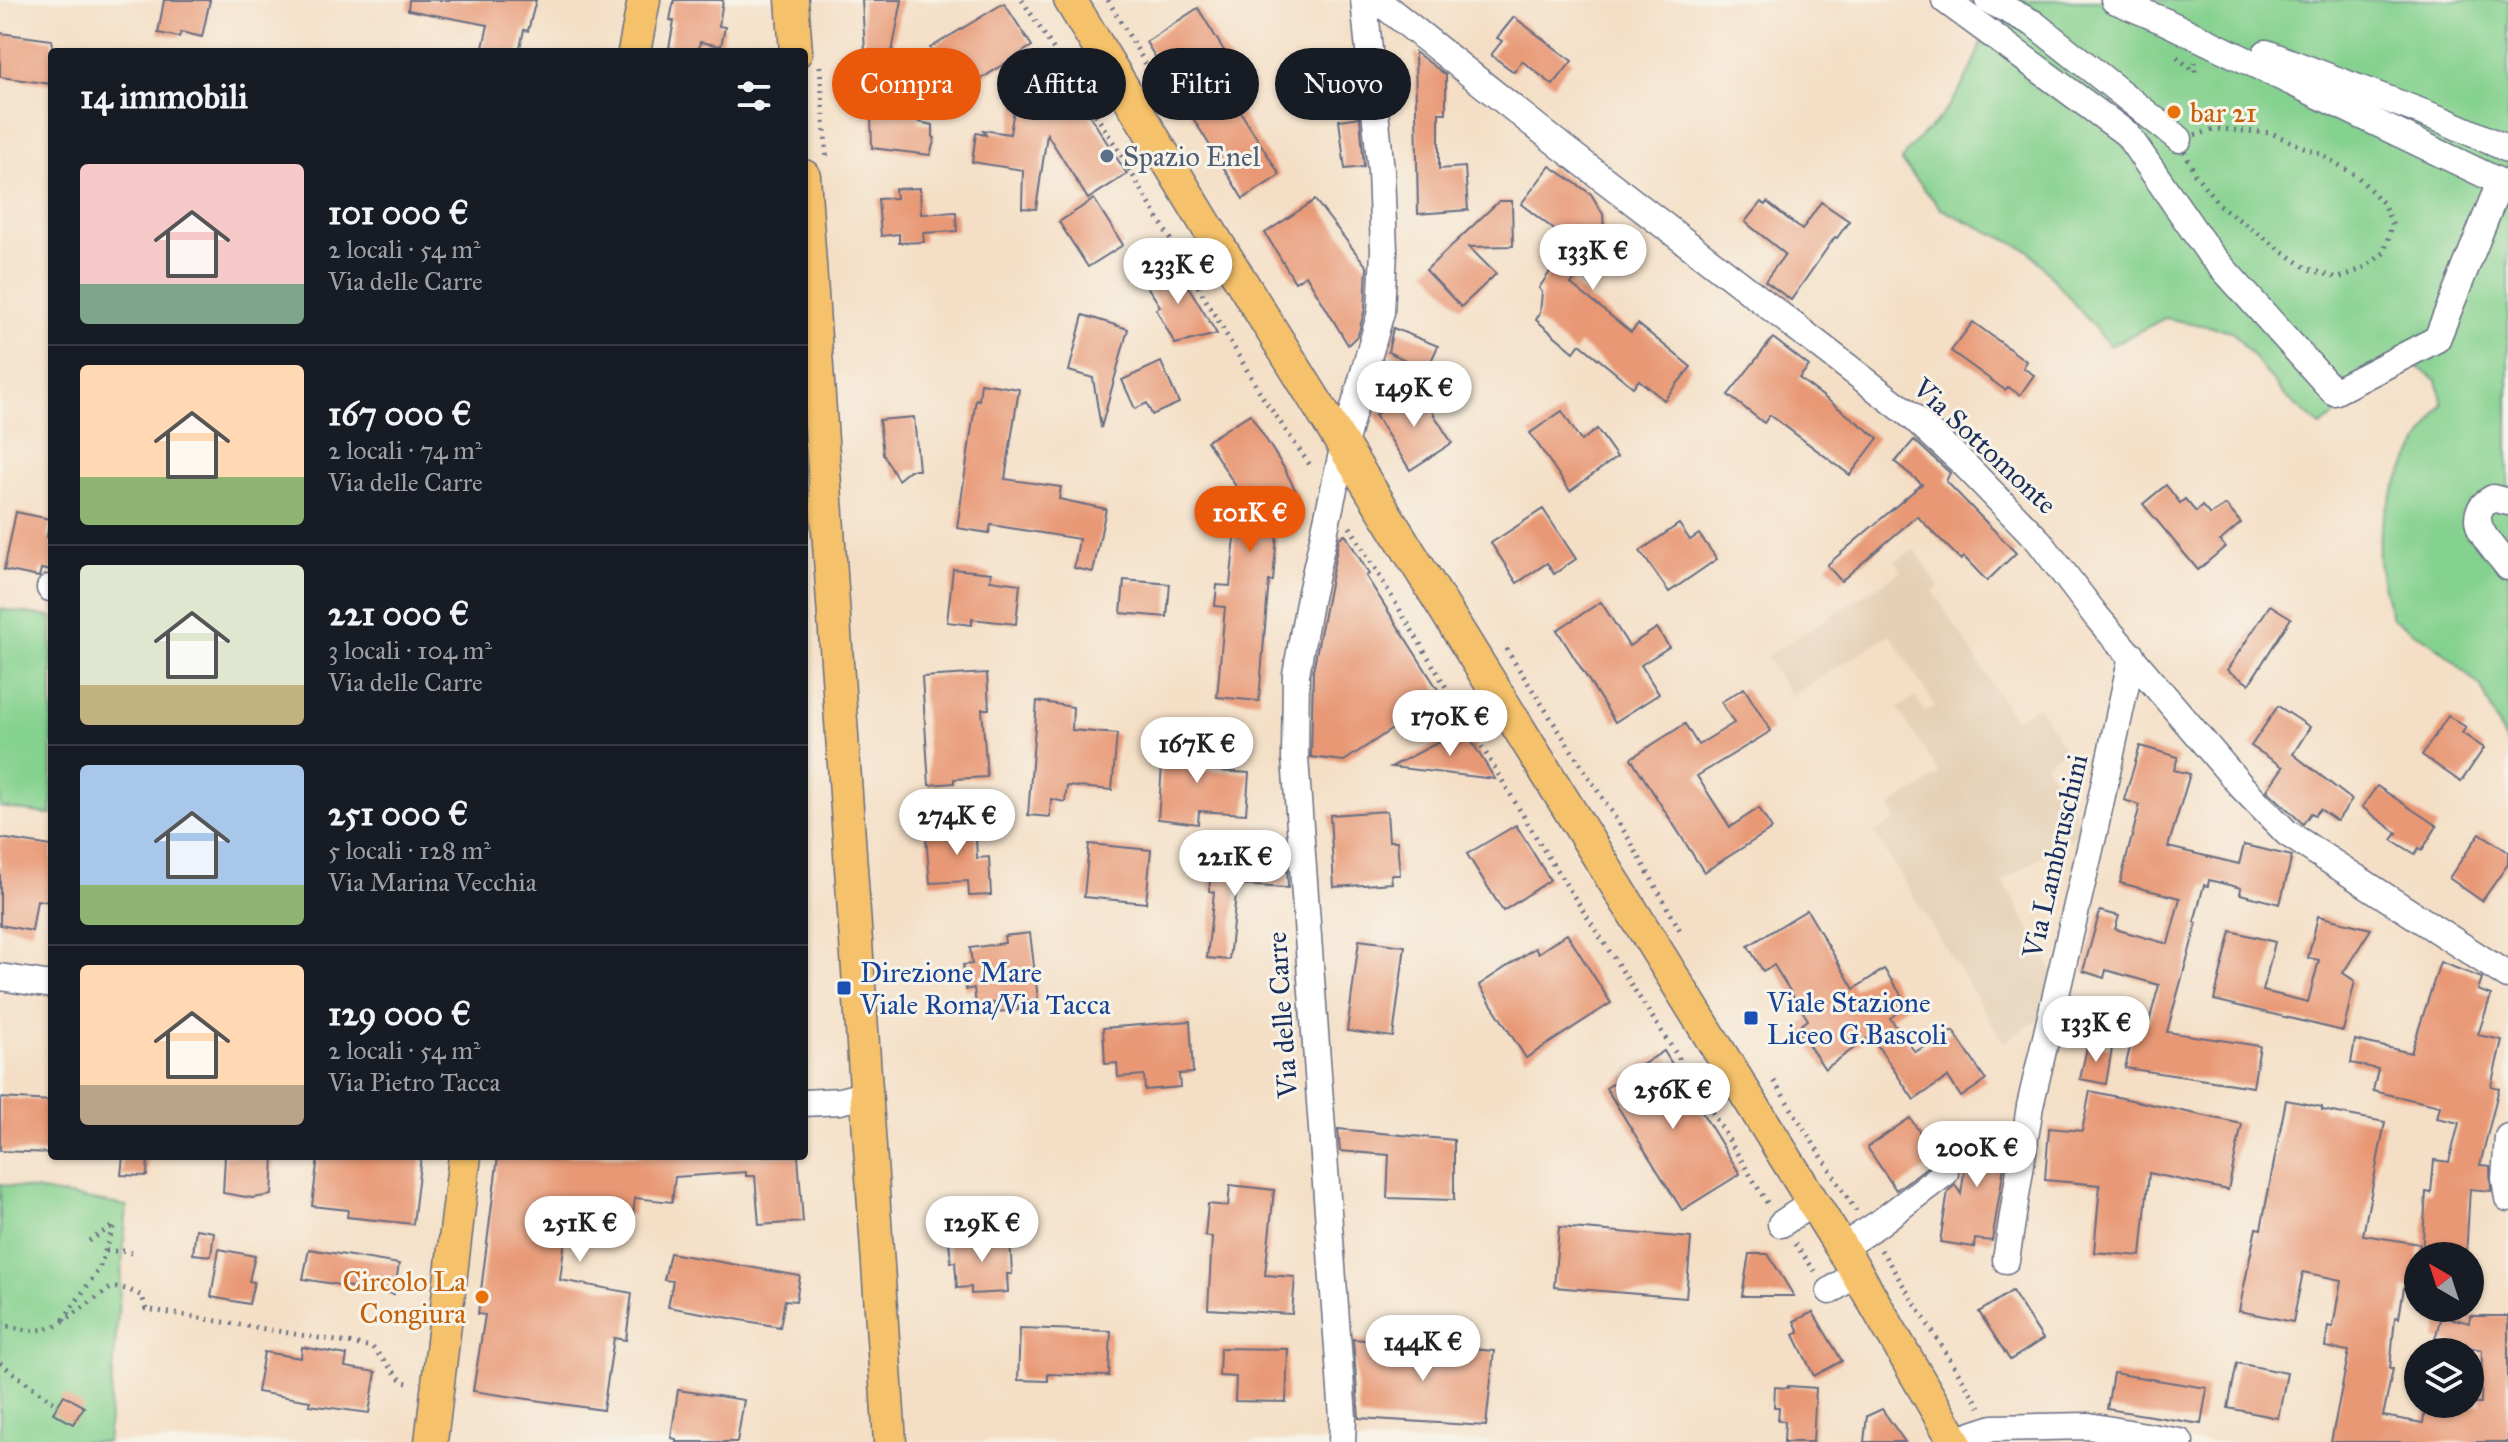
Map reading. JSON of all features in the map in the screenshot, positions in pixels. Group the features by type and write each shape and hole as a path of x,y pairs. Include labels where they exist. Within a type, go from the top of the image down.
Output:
{"main road":[{"path":"635,48 644,0"},
{"path":"792,0 796,48"},
{"path":"1070,0 1849,1261 1954,1442"},
{"path":"808,234 890,1442"},
{"path":"431,1442 465,1160"}],"street":[{"name":"Via delle Carre","path":"1342,1442 1342,1401 1295,758 1296,674 1344,444 1381,312 1384,251 1381,171 1364,0"},
{"name":"Via Sottomonte","path":"1377,0 1914,418 2039,541 2097,617 2241,786 2287,833 2508,976"},
{"path":"1945,0 2127,134 2210,254 2334,392 2437,339 2500,182 2114,0"},
{"path":"1988,0 2033,23 2179,139"},
{"path":"2156,0 2215,34 2445,121 2508,149"},
{"path":"2508,502 2493,498 2485,502 2479,508 2476,522 2508,567"},
{"name":"Via Lambruschini","path":"2006,1260 2030,1106 2132,656"},
{"path":"0,977 48,984"},
{"path":"808,1103 840,1101 867,1094"},
{"path":"2508,1137 2505,1178 2508,1198"},
{"path":"1830,1291 1878,1224 1945,1173"},
{"path":"1781,1224 1812,1203"},
{"path":"1954,1442 1993,1428 2089,1426 2180,1442"}],"path":[{"path":"1022,0 1115,145 1264,399 1332,497 1545,852 1682,1063 1781,1224 1830,1291"},
{"path":"2218,129 2271,133 2322,155 2357,176 2383,203 2392,224 2384,253 2362,269 2338,278 2306,268 2220,206 2195,174 2179,139 2218,129"},
{"path":"61,1323 99,1269 114,1225 89,1241"},
{"path":"106,1251 135,1254"},
{"path":"0,1324 17,1329 47,1330 112,1287 127,1289 142,1296 146,1309 372,1347 403,1382 420,1384"},
{"path":"0,1363 53,1402"}],"shaded area":[{"path":"1915,549 1939,587 1933,591 2014,719 2038,706 2065,750 2045,764 2086,829 2003,881 2054,973 2046,1015 2004,1042 1874,833 1895,821 1891,806 1940,775 1898,708 1916,697 1925,712 1935,706 1890,634 1791,696 1766,657 1902,571 1896,561"}],"green space":[{"path":"1996,0 2508,0 2508,746 2481,687 2439,648 2391,617 2381,576 2379,542 2383,521 2399,479 2443,404 2437,380 2411,363 2320,426 2284,395 2232,331 2165,318 2110,346 2030,251 1941,209 1901,161 1943,114 1961,88 1981,45"},
{"path":"0,609 48,616 48,814 0,807"},
{"path":"0,1184 127,1206 107,1442 0,1442"}],"building":[{"path":"164,0 210,0 202,37 181,32 179,37 158,33"},
{"path":"409,0 536,0 520,48 483,48 488,25 408,10"},
{"path":"674,0 723,0 719,26 725,27 721,46 700,42 699,48 669,48 674,21 670,20"},
{"path":"862,0 902,0 893,48 865,48"},
{"path":"1004,3 1032,46 997,48 997,69 981,79 981,48 930,48"},
{"path":"1198,8 1222,48 1150,48 1146,42"},
{"path":"1514,17 1572,61 1553,85 1522,61 1514,72 1491,55 1502,41 1497,38"},
{"path":"0,33 52,40 52,48 48,48 48,83 0,77"},
{"path":"1415,52 1446,75 1446,113 1439,113 1439,169 1465,167 1468,210 1418,214"},
{"path":"871,120 918,120 933,125 935,138 930,155 872,148"},
{"path":"1012,120 1093,120 1127,174 1088,199 1047,134 1036,209 1022,208 1023,170 972,162 976,133 986,135 983,130 1010,134"},
{"path":"1194,120 1246,120 1280,175 1243,199"},
{"path":"1339,120 1360,120 1364,167 1345,169"},
{"path":"1550,166 1591,194 1603,214 1604,230 1609,234 1571,284 1631,332 1638,324 1691,367 1664,400 1639,380 1633,387 1580,344 1574,352 1536,320 1540,313 1542,292 1539,288 1570,242 1521,204"},
{"path":"920,188 921,214 956,212 957,231 923,233 924,242 899,243 899,234 881,236 878,199 896,198 895,189"},
{"path":"1094,199 1123,245 1088,267 1059,222"},
{"path":"1315,200 1367,267 1365,309 1358,335 1348,345 1306,275 1295,282 1265,233"},
{"path":"1499,201 1512,201 1513,246 1469,247 1496,274 1461,307 1426,270"},
{"path":"1761,202 1765,205 1767,202 1802,230 1821,202 1849,221 1791,300 1765,281 1785,254 1745,222"},
{"path":"1174,262 1217,334 1175,344 1156,309 1160,306 1143,280"},
{"path":"1083,315 1128,329 1101,428 1093,378 1069,371"},
{"path":"1973,322 2026,361 2023,368 2034,375 2020,395 2008,387 2005,390 1951,351"},
{"path":"1393,328 1438,346 1427,370 1388,352"},
{"path":"1773,338 1809,366 1799,378 1878,438 1850,475 1770,415 1764,423 1728,395"},
{"path":"1161,362 1179,403 1152,415 1147,403 1135,409 1122,380"},
{"path":"981,383 1019,389 1005,479 1061,487 1059,499 1106,509 1093,572 1074,568 1079,539 991,525 989,533 957,528"},
{"path":"1417,388 1452,443 1410,470 1375,415"},
{"path":"1562,411 1581,441 1597,429 1617,457 1570,491 1530,433"},
{"path":"1250,414 1284,468 1299,501 1296,509 1278,523 1273,581 1269,581 1259,701 1217,697 1225,607 1215,606 1217,585 1230,586 1236,527 1263,529 1207,441"},
{"path":"914,417 919,470 910,470 898,480 883,454 879,420"},
{"path":"1914,440 1950,473 1946,481 2016,553 1987,581 1917,516 1841,581 1827,565 1922,484 1895,462"},
{"path":"2166,485 2180,503 2185,499 2196,512 2202,506 2210,515 2226,505 2241,523 2220,541 2225,547 2198,570 2143,504"},
{"path":"1543,509 1576,559 1554,574 1547,563 1517,583 1491,543"},
{"path":"16,512 48,519 48,570 41,569 39,577 4,570"},
{"path":"1679,524 1690,540 1699,534 1717,559 1669,592 1640,551"},
{"path":"1345,534 1369,574 1366,576 1442,696 1344,761 1311,757 1313,670 1339,538"},
{"path":"953,569 991,573 990,580 1020,584 1016,624 972,619 972,625 947,622"},
{"path":"1124,580 1170,584 1167,617 1121,613"},
{"path":"1601,602 1629,646 1657,628 1669,647 1641,665 1659,694 1615,722 1557,630"},
{"path":"2270,605 2291,618 2249,684 2227,670"},
{"path":"987,673 989,709 982,709 987,777 954,779 954,783 929,785 922,677"},
{"path":"1744,688 1771,731 1697,776 1730,827 1759,808 1772,829 1704,872 1631,758 1685,724 1698,745 1734,723 1721,702"},
{"path":"1037,701 1073,707 1072,730 1117,734 1112,790 1067,786 1065,802 1051,799 1050,817 1028,815"},
{"path":"2278,706 2310,727 2293,754 2352,800 2337,821 2320,809 2315,815 2311,813 2303,824 2267,790 2283,767 2251,746"},
{"path":"2448,716 2466,727 2462,733 2484,748 2461,782 2422,755"},
{"path":"1464,729 1495,779 1391,767"},
{"path":"1164,740 1205,743 1203,770 1249,773 1246,814 1199,811 1198,824 1158,819"},
{"path":"2140,746 2178,757 2174,770 2190,774 2168,847 2239,864 2244,845 2292,856 2280,904 2240,894 2241,888 2209,880 2208,886 2204,885 2194,922 2197,923 2167,1032 2260,1046 2253,1087 2125,1068 2137,1019 2149,1022 2159,985 2106,970 2104,978 2083,971 2100,911 2119,916 2115,929 2168,944 2180,898 2120,883 2140,805 2124,800"},
{"path":"2377,786 2437,826 2422,850 2419,848 2415,854 2392,840 2397,833 2362,807"},
{"path":"1387,811 1389,841 1397,841 1400,875 1391,875 1392,883 1334,887 1330,815"},
{"path":"975,822 977,858 989,857 991,895 969,896 968,881 930,883 925,825"},
{"path":"1516,825 1550,880 1503,911 1467,854"},
{"path":"2480,833 2508,852 2508,864 2482,901 2449,878"},
{"path":"0,838 48,845 48,901 37,900 32,931 0,925"},
{"path":"1089,844 1151,850 1146,903 1084,897"},
{"path":"1212,860 1287,867 1288,888 1237,885 1229,960 1207,958 1214,892 1209,891"},
{"path":"1807,910 1854,989 1884,969 1908,1005 1890,1018 1915,1052 1953,1031 1986,1080 1961,1097 1948,1077 1914,1100 1871,1036 1825,1069 1797,1028 1808,1020 1774,965 1763,971 1748,946"},
{"path":"2318,916 2371,929 2343,973 2355,981 2343,1031 2214,1000 2231,931 2275,942 2263,991 2308,1002 2319,960 2308,958"},
{"path":"1030,933 1038,999 1018,1002 1018,1010 996,1012 994,1003 976,1006 974,988 966,990 963,965 972,964 970,948 1005,943 1004,936"},
{"path":"1567,934 1611,1003 1526,1058 1479,985 1535,948 1538,953"},
{"path":"1359,940 1405,946 1393,1037 1347,1031"},
{"path":"2440,962 2482,978 2478,990 2491,995 2478,1035 2502,1040 2491,1086 2499,1088 2480,1165 2490,1166 2491,1191 2470,1189 2467,1242 2423,1242 2426,1192 2431,1193 2434,1160 2449,1162 2459,1123 2437,1118 2440,1106 2373,1091 2378,1069 2351,1063 2355,1040 2411,1053"},
{"path":"1190,1021 1193,1073 1179,1074 1180,1087 1145,1090 1144,1075 1118,1077 1117,1063 1105,1064 1103,1028"},
{"path":"2088,1043 2112,1048 2106,1084 2080,1079"},
{"path":"1664,1051 1740,1174 1682,1210 1606,1088"},
{"path":"2090,1091 2242,1124 2228,1190 2149,1173 2141,1256 2094,1252 2100,1185 2045,1180 2049,1128 2082,1131"},
{"path":"0,1098 48,1101 48,1153 0,1151"},
{"path":"2286,1100 2385,1122 2363,1235 2407,1242 2404,1242 2404,1288 2399,1318 2395,1317 2390,1369 2393,1369 2383,1416 2423,1423 2424,1418 2484,1418 2484,1338 2435,1338 2439,1322 2484,1322 2484,1316 2508,1316 2508,1442 2331,1442 2349,1351 2325,1347 2328,1326 2333,1327 2341,1280 2303,1272 2293,1322 2239,1311 2256,1228 2261,1229"},
{"path":"1910,1118 1938,1159 1896,1190 1867,1147"},
{"path":"1971,1124 2010,1130 1992,1241 1975,1239 1974,1247 1940,1242 1948,1191 1955,1185 1961,1194"},
{"path":"1338,1129 1454,1140 1454,1200 1387,1198 1389,1155 1340,1151"},
{"path":"123,1160 148,1160 147,1176 121,1175"},
{"path":"225,1160 274,1160 272,1195 252,1198 223,1193"},
{"path":"318,1160 421,1160 413,1224 347,1217 348,1210 312,1206"},
{"path":"497,1160 798,1160 803,1222 759,1225 755,1176 746,1176 746,1172 675,1177 672,1202 635,1198 633,1215 569,1206 560,1280 632,1293 626,1340 614,1338 603,1410 473,1391 485,1315 478,1314"},
{"path":"1230,1185 1274,1190 1265,1275 1295,1277 1292,1314 1208,1309 1212,1237 1205,1236 1208,1204 1228,1206"},
{"path":"1559,1227 1691,1238 1686,1298 1554,1287"},
{"path":"196,1229 214,1232 211,1256 193,1254"},
{"path":"1010,1238 1012,1274 1007,1274 1008,1292 971,1294 971,1287 957,1288 949,1241"},
{"path":"219,1249 255,1256 249,1281 254,1282 249,1304 211,1297"},
{"path":"309,1249 399,1264 394,1294 303,1279"},
{"path":"670,1253 800,1276 796,1301 785,1300 780,1327 668,1307 673,1281 664,1280"},
{"path":"1749,1254 1768,1254 1794,1296 1742,1296"},
{"path":"2012,1291 2043,1339 2010,1360 1979,1312"},
{"path":"1813,1312 1842,1361 1814,1376 1794,1335 1799,1332 1794,1321"},
{"path":"1020,1328 1111,1331 1109,1376 1048,1374 1048,1381 1018,1380"},
{"path":"1353,1339 1494,1351 1486,1426 1359,1418"},
{"path":"302,1347 347,1355 345,1367 376,1372 369,1413 309,1405 310,1401 257,1392 264,1352 301,1358"},
{"path":"1220,1348 1288,1349 1286,1402 1235,1401 1236,1377 1219,1376"},
{"path":"2237,1363 2287,1373 2278,1418 2228,1408"},
{"path":"2113,1373 2207,1388 2201,1424 2107,1409"},
{"path":"1775,1387 1816,1388 1813,1442 1784,1442 1785,1421 1778,1420 1779,1407 1774,1407"},
{"path":"678,1390 744,1400 737,1442 676,1442 671,1438"},
{"path":"64,1395 84,1407 73,1424 53,1413"},
{"path":"1882,1409 1905,1442 1864,1442 1867,1416"}],"place":[{"name":"bar 21","path":"2174,112"},
{"name":"Spazio Enel","path":"1107,156"},
{"name":"Direzione Mare Viale Roma/Via Tacca","path":"844,988"},
{"name":"Viale Stazione Liceo G.Bascoli","path":"1751,1018"},
{"name":"Circolo La Congiura","path":"482,1297"}]}
